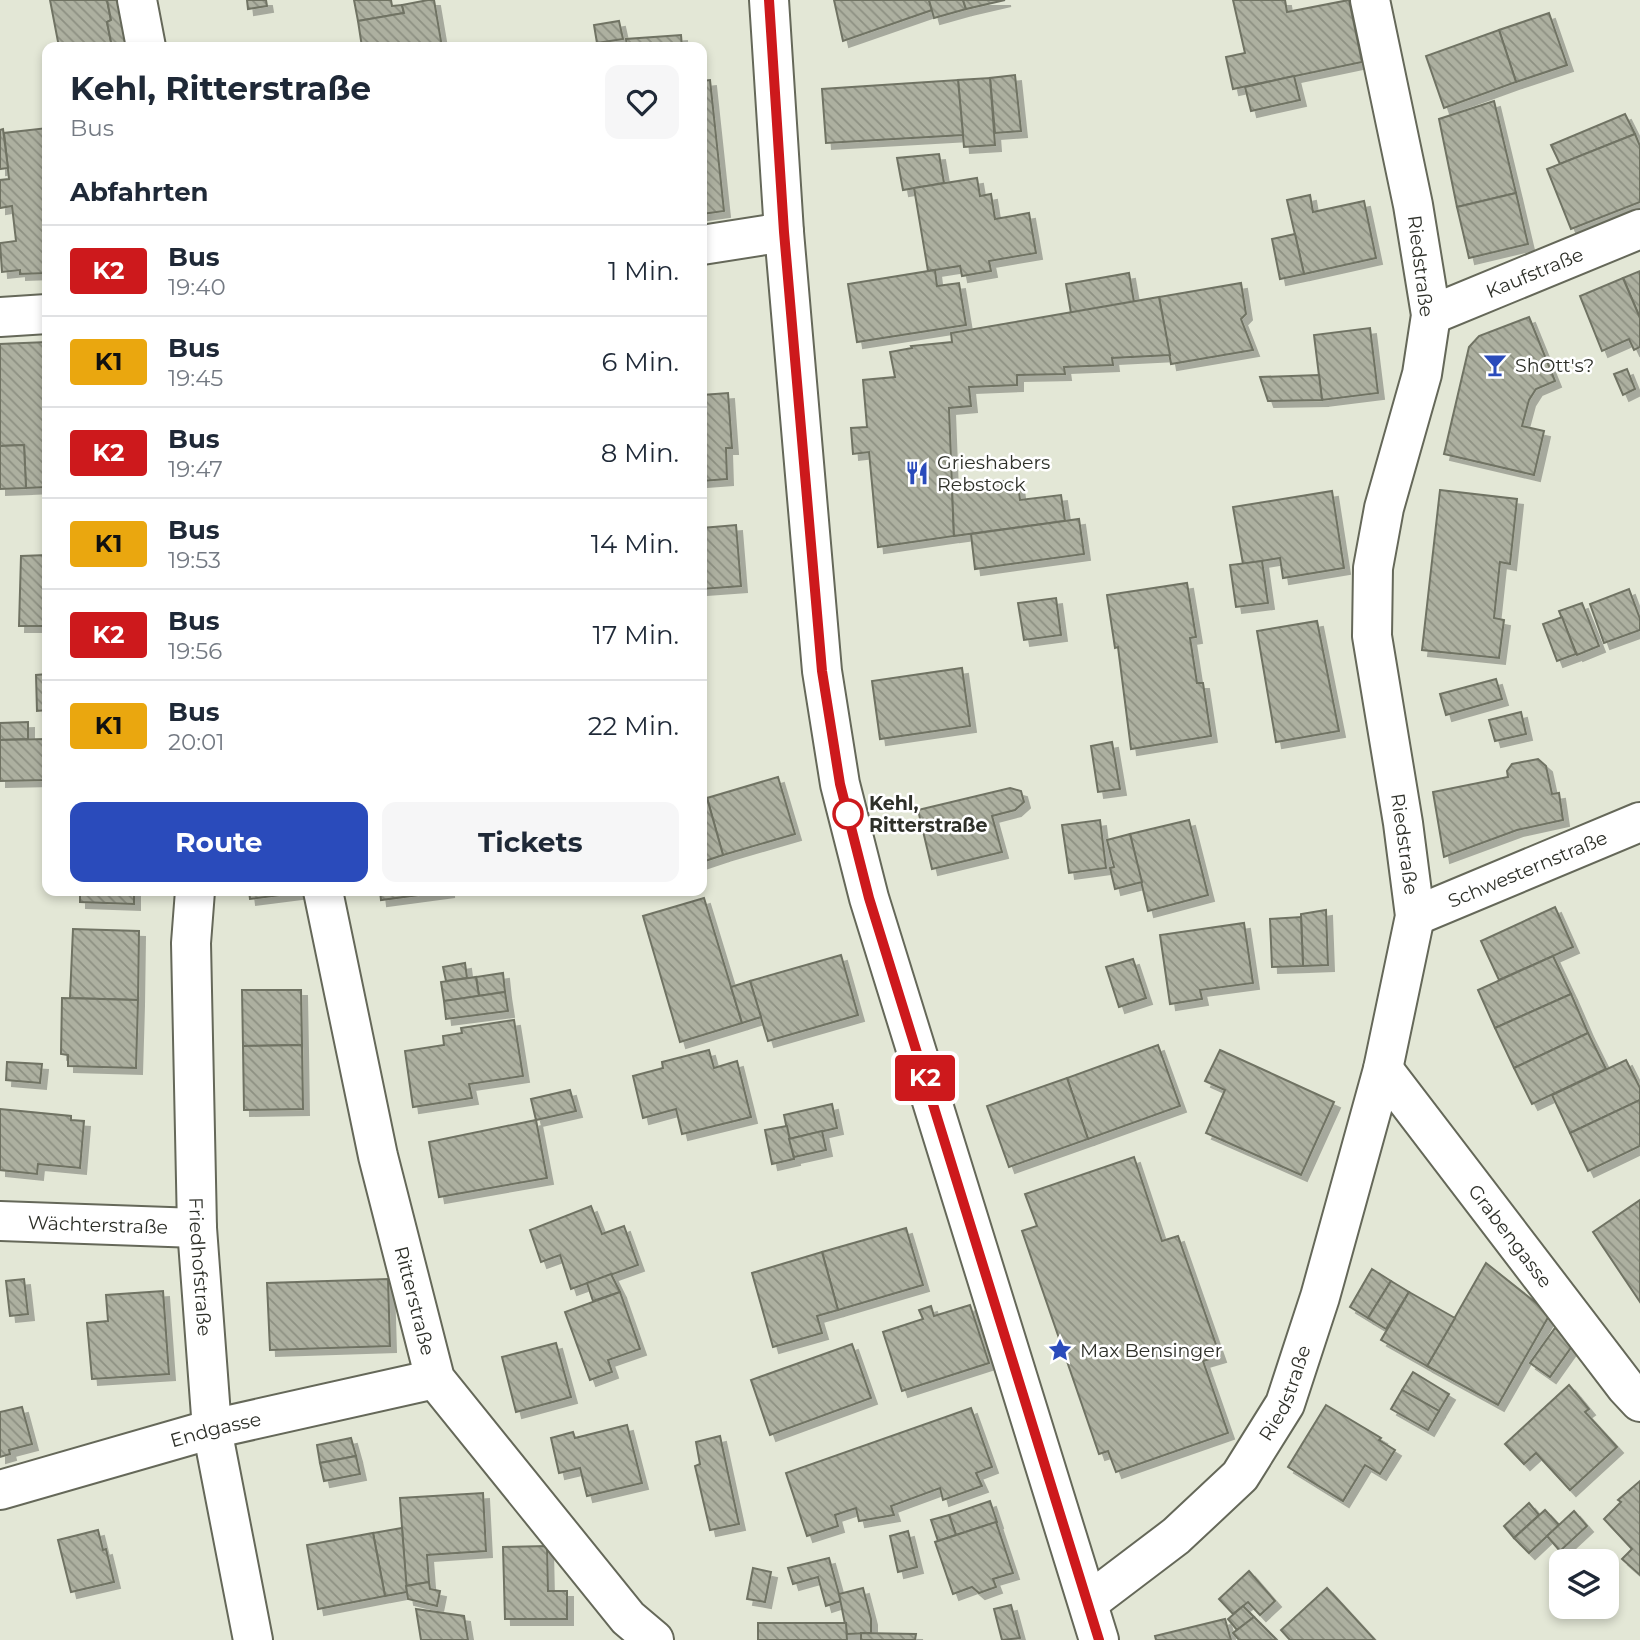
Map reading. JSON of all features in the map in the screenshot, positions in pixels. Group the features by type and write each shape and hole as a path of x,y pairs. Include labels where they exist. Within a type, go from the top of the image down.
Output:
{"street":[{"path":"137,0 145,42"},
{"path":"769,0 784,232 822,671 840,784 869,898 1099,1640"},
{"name":"Riedstraße","path":"1089,1602 1176,1536 1240,1476 1286,1404 1320,1297 1383,1069 1415,916 1403,823 1372,636 1373,568 1384,508 1422,374 1431,315 1413,205 1370,0"},
{"name":"Kaufstraße","path":"1431,315 1640,229"},
{"path":"707,244 784,232"},
{"path":"0,317 42,314"},
{"name":"Schwesternstraße","path":"1415,916 1640,822"},
{"name":"Friedhofstraße","path":"195,896 191,943 197,1228 212,1429 253,1640"},
{"name":"Ritterstraße","path":"324,896 378,1156 435,1379 628,1618 654,1640"},
{"name":"Grabengasse","path":"1383,1069 1640,1402"},
{"name":"Wächterstraße","path":"0,1221 197,1228"},
{"name":"Endgasse","path":"0,1490 212,1429 435,1379"}],"building":[{"path":"50,0 107,0 111,42 58,42"},
{"path":"107,0 121,0 130,42 111,42 107,22 111,20"},
{"path":"247,0 266,0 267,6 248,9"},
{"path":"354,0 391,0 392,6 402,5 404,13 358,21"},
{"path":"434,0 441,42 361,42 358,21 404,13 402,5"},
{"path":"834,0 929,0 932,10 843,41"},
{"path":"929,0 963,0 966,9 934,18"},
{"path":"963,0 1005,0 966,9"},
{"path":"1233,0 1285,0 1287,12 1349,0 1362,62 1233,89 1226,57 1245,53"},
{"path":"1549,13 1567,65 1516,82 1499,30"},
{"path":"619,21 623,39 597,42 594,25"},
{"path":"1499,30 1516,82 1444,108 1426,56"},
{"path":"681,35 682,42 626,42 626,39"},
{"path":"1015,75 1021,131 995,133 990,78"},
{"path":"1294,76 1300,100 1251,111 1245,87"},
{"path":"990,78 995,145 964,147 958,80"},
{"path":"707,80 710,80 724,211 707,213"},
{"path":"958,80 963,135 826,143 822,89"},
{"path":"1494,101 1516,193 1457,207 1439,119"},
{"path":"1625,114 1635,134 1560,164 1551,145"},
{"path":"3,129 8,168 0,169 0,130"},
{"path":"42,129 42,273 20,274 20,270 2,272 0,243 16,241 12,206 0,208 0,180 9,179 4,133"},
{"path":"1635,134 1640,146 1640,202 1571,229 1547,169"},
{"path":"939,154 944,183 903,190 897,158"},
{"path":"977,178 980,196 991,194 995,219 1029,213 1036,253 989,261 991,271 962,276 960,266 928,271 914,188"},
{"path":"1516,193 1528,244 1469,258 1457,207"},
{"path":"1310,195 1313,212 1364,201 1376,258 1304,274 1287,200"},
{"path":"1295,234 1304,274 1280,279 1272,239"},
{"path":"935,270 937,286 959,283 966,325 857,342 848,284"},
{"path":"1640,271 1640,318 1623,278"},
{"path":"1129,273 1134,302 1071,313 1066,284"},
{"path":"1623,278 1640,318 1640,347 1634,350 1629,339 1602,351 1580,296"},
{"path":"1241,283 1246,314 1241,319 1253,350 1171,364 1159,297"},
{"path":"1159,297 1170,355 1112,358 1113,365 1064,367 1065,374 1017,375 1017,385 969,387 971,406 949,408 954,536 878,547 869,452 853,454 851,428 867,427 863,380 895,377 890,352 912,348 911,346 952,342 951,333"},
{"path":"1529,317 1555,381 1536,389 1529,400 1522,426 1544,431 1534,475 1444,454 1469,347 1479,336"},
{"path":"1370,328 1378,393 1322,400 1314,335"},
{"path":"42,342 42,487 26,488 24,445 0,446 0,344"},
{"path":"1627,369 1635,389 1623,395 1614,374"},
{"path":"1319,375 1322,400 1268,401 1260,377"},
{"path":"728,393 732,448 726,448 727,479 707,481 707,395"},
{"path":"24,445 26,488 0,489 0,446"},
{"path":"1003,481 1004,485 1018,484 1020,500 1061,495 1065,521 954,536 952,488"},
{"path":"1440,490 1517,499 1510,564 1500,562 1494,618 1504,620 1499,658 1422,650"},
{"path":"1332,491 1344,568 1283,578 1280,558 1243,564 1233,507"},
{"path":"1079,519 1084,554 975,569 971,534"},
{"path":"736,525 741,586 707,589 707,528"},
{"path":"42,555 42,626 19,626 21,556"},
{"path":"1262,561 1268,603 1236,607 1230,565"},
{"path":"1187,583 1196,637 1190,638 1197,683 1203,683 1211,736 1131,749 1118,647 1115,648 1107,595"},
{"path":"1629,589 1640,619 1640,630 1604,643 1590,604"},
{"path":"1056,598 1061,635 1024,640 1018,603"},
{"path":"1582,603 1599,646 1577,655 1559,611"},
{"path":"1562,617 1576,654 1557,661 1543,624"},
{"path":"1317,621 1339,731 1276,742 1257,631"},
{"path":"962,668 970,726 880,739 872,681"},
{"path":"42,674 42,710 37,711 36,675"},
{"path":"1496,679 1502,699 1446,715 1440,694"},
{"path":"1521,712 1526,734 1495,741 1489,720"},
{"path":"28,722 28,739 0,740 0,723"},
{"path":"42,739 42,780 0,781 0,740"},
{"path":"1112,742 1120,789 1098,792 1091,746"},
{"path":"1538,759 1546,766 1552,794 1559,793 1563,820 1517,830 1444,857 1433,792 1508,777 1507,771 1512,764"},
{"path":"778,777 795,834 723,855 707,798"},
{"path":"1010,788 1021,791 1024,802 1015,810 992,816 1002,852 932,869 918,810"},
{"path":"707,798 723,855 707,860"},
{"path":"1100,820 1106,868 1069,873 1062,825"},
{"path":"1189,820 1208,895 1148,911 1130,834"},
{"path":"1130,834 1142,882 1115,889 1110,868 1114,867 1107,840"},
{"path":"80,896 134,896 134,904 80,902"},
{"path":"250,896 273,896 250,899"},
{"path":"381,896 411,896 381,900"},
{"path":"704,898 742,1023 680,1042 643,916"},
{"path":"1555,907 1573,947 1499,980 1481,941"},
{"path":"1326,910 1328,965 1303,966 1301,914"},
{"path":"1301,917 1303,966 1272,967 1270,919"},
{"path":"1244,923 1253,983 1200,990 1202,999 1170,1004 1160,935"},
{"path":"73,929 139,931 138,1000 70,998"},
{"path":"841,955 858,1015 768,1041 750,981"},
{"path":"1553,956 1571,994 1495,1028 1478,990"},
{"path":"1133,959 1146,998 1119,1007 1106,967"},
{"path":"465,963 467,978 446,981 443,967"},
{"path":"503,973 505,992 479,996 476,977"},
{"path":"476,977 479,996 444,1001 441,982"},
{"path":"750,981 761,1017 742,1023 731,987"},
{"path":"242,990 301,990 302,1045 243,1046"},
{"path":"505,992 508,1011 446,1019 444,1001"},
{"path":"1571,994 1588,1033 1514,1068 1495,1028"},
{"path":"62,998 138,1000 136,1068 68,1066 68,1055 61,1054"},
{"path":"514,1020 523,1076 469,1084 472,1098 413,1107 405,1051 444,1045 443,1036 462,1033 461,1028"},
{"path":"1588,1033 1606,1069 1532,1104 1514,1068"},
{"path":"302,1045 303,1109 244,1110 243,1046"},
{"path":"1158,1045 1180,1106 1088,1139 1067,1078"},
{"path":"709,1050 714,1068 737,1061 751,1117 682,1134 676,1109 643,1118 633,1076 663,1068 662,1062"},
{"path":"1220,1050 1334,1102 1301,1175 1206,1133 1225,1090 1205,1081"},
{"path":"1626,1060 1640,1088 1640,1100 1570,1133 1552,1095"},
{"path":"7,1062 42,1064 40,1083 6,1080"},
{"path":"1067,1078 1088,1139 1009,1167 987,1106"},
{"path":"570,1090 576,1111 536,1120 531,1099"},
{"path":"1640,1100 1640,1146 1588,1171 1570,1133"},
{"path":"832,1104 837,1128 789,1139 784,1115"},
{"path":"0,1109 71,1116 71,1120 84,1121 80,1168 38,1164 37,1174 0,1170"},
{"path":"536,1120 547,1178 439,1197 429,1142"},
{"path":"787,1126 794,1159 772,1164 765,1130"},
{"path":"822,1131 826,1150 794,1157 789,1139"},
{"path":"1134,1157 1162,1241 1178,1236 1220,1356 1203,1361 1228,1433 1116,1472 1108,1451 1099,1454 1022,1231 1037,1226 1025,1194"},
{"path":"1640,1200 1640,1302 1593,1232"},
{"path":"591,1206 602,1234 624,1226 638,1265 571,1289 560,1255 541,1262 530,1230"},
{"path":"906,1228 923,1285 838,1310 822,1252"},
{"path":"822,1252 838,1310 817,1316 822,1333 773,1347 752,1273"},
{"path":"1486,1263 1550,1314 1498,1405 1427,1366"},
{"path":"1372,1269 1391,1281 1368,1318 1350,1307"},
{"path":"611,1274 620,1292 593,1301 587,1283"},
{"path":"24,1279 28,1314 10,1316 6,1281"},
{"path":"388,1279 390,1346 270,1350 267,1283"},
{"path":"1391,1281 1409,1292 1386,1329 1368,1318"},
{"path":"163,1291 169,1374 92,1379 87,1323 108,1321 106,1295"},
{"path":"620,1292 640,1349 608,1360 612,1372 590,1380 565,1312"},
{"path":"1409,1292 1455,1318 1427,1366 1381,1340"},
{"path":"970,1305 989,1363 902,1391 883,1332 923,1319 919,1310 931,1306 934,1316"},
{"path":"1555,1328 1575,1342 1550,1377 1530,1363"},
{"path":"556,1343 571,1397 516,1412 502,1357"},
{"path":"852,1344 871,1398 770,1435 751,1380"},
{"path":"1413,1372 1449,1394 1439,1411 1402,1390"},
{"path":"1569,1385 1589,1409 1585,1412 1617,1447 1570,1490 1536,1453 1524,1464 1505,1444"},
{"path":"1402,1390 1439,1411 1428,1430 1391,1409"},
{"path":"1326,1405 1381,1438 1379,1440 1395,1450 1380,1474 1365,1465 1343,1501 1288,1467"},
{"path":"22,1407 32,1444 9,1450 10,1454 0,1457 0,1412"},
{"path":"971,1408 992,1467 976,1473 982,1486 943,1500 940,1488 891,1506 894,1515 859,1521 856,1508 835,1515 838,1526 807,1536 786,1473"},
{"path":"627,1425 642,1483 587,1496 580,1468 559,1473 551,1438 573,1432 575,1438"},
{"path":"720,1436 739,1524 710,1530 695,1466 700,1464 696,1442"},
{"path":"351,1438 356,1456 320,1463 317,1445"},
{"path":"356,1456 360,1474 324,1481 320,1463"},
{"path":"1640,1481 1640,1575 1622,1559 1632,1549 1604,1519 1621,1502 1618,1500"},
{"path":"483,1493 486,1551 427,1555 429,1582 406,1586 400,1498"},
{"path":"990,1501 997,1522 956,1535 949,1515"},
{"path":"1529,1503 1539,1515 1514,1538 1504,1526"},
{"path":"1545,1510 1559,1525 1529,1553 1514,1538"},
{"path":"1574,1511 1587,1526 1562,1549 1558,1549 1547,1536"},
{"path":"949,1515 956,1535 938,1541 931,1520"},
{"path":"996,1522 1013,1573 993,1579 996,1587 979,1593 972,1587 953,1594 935,1542"},
{"path":"402,1528 407,1592 385,1596 373,1533"},
{"path":"98,1530 114,1582 71,1592 58,1540"},
{"path":"908,1531 917,1567 898,1572 890,1536"},
{"path":"373,1533 385,1596 318,1609 307,1545"},
{"path":"547,1546 548,1591 567,1591 567,1619 505,1619 503,1547"},
{"path":"829,1558 841,1601 826,1606 818,1577 793,1584 788,1568"},
{"path":"753,1568 771,1572 765,1602 747,1599"},
{"path":"1249,1571 1275,1601 1260,1615 1248,1602 1233,1614 1219,1599"},
{"path":"429,1582 430,1589 440,1591 437,1606 408,1599 406,1586"},
{"path":"863,1588 871,1619 871,1633 847,1634 839,1594"},
{"path":"1327,1588 1375,1640 1290,1640 1281,1630"},
{"path":"1011,1605 1020,1638 1002,1640 994,1609"},
{"path":"1243,1606 1254,1617 1237,1630 1228,1619"},
{"path":"416,1609 464,1616 468,1640 421,1640"},
{"path":"1254,1617 1277,1640 1239,1640 1233,1633"},
{"path":"1225,1619 1231,1640 1156,1640 1155,1636"},
{"path":"758,1623 846,1623 847,1640 758,1640"},
{"path":"861,1633 916,1634 915,1640 861,1640"}],"bus line":[{"name":"K2","path":"769,0 784,232 822,671 840,784 869,898 1099,1640"}],"place":[{"name":"ShOtt's?","path":"1495,365"},
{"name":"Grieshabers Rebstock","path":"917,473"},
{"name":"Kehl, Ritterstraße","path":"848,814"},
{"name":"Max Bensinger","path":"1060,1350"}]}
